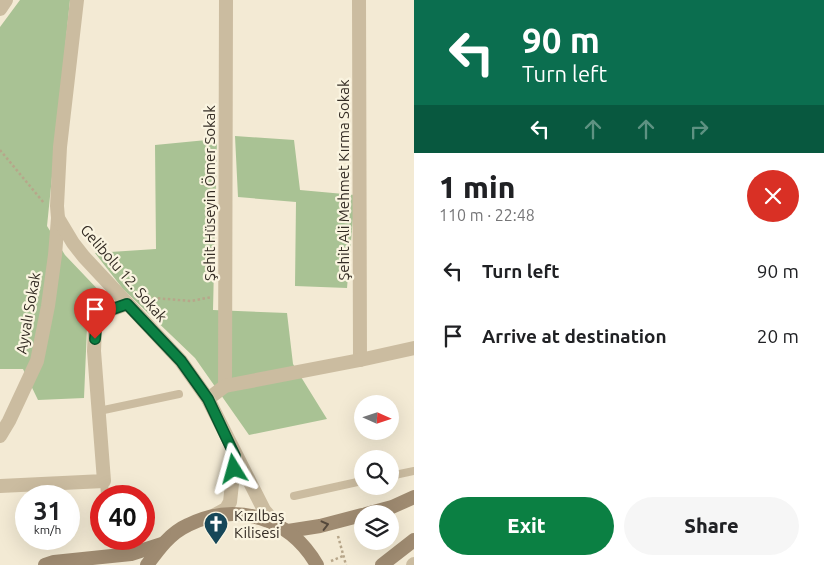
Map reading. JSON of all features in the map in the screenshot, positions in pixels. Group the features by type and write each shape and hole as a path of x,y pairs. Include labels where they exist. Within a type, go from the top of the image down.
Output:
{"main road":[{"path":"396,505 414,497"},
{"path":"147,565 162,544 187,525 216,515 246,514 282,527 320,526 354,517"},
{"path":"282,527 323,564"},
{"path":"382,565 387,559 414,540"},
{"path":"45,565 54,562 131,554 162,544"},
{"path":"71,560 85,565"}],"street":[{"path":"0,9 6,0"},
{"path":"58,218 60,147 77,0"},
{"name":"Şehit Hüseyin Ömer Sokak","path":"225,386 226,0"},
{"name":"Şehit Ali Mehmet Kırma Sokak","path":"359,0 360,360"},
{"name":"Gelibolu 12. Sokak","path":"58,218 84,257 181,361 208,399 235,456 264,510 282,527"},
{"name":"Ayvalı Sokak","path":"0,436 37,361 48,306 58,218"},
{"path":"0,486 104,481 94,351 96,328 110,310 127,304"},
{"path":"208,399 225,386 414,348"},
{"path":"216,515 226,509 230,502 235,456"}],"lane":[{"path":"99,411 179,394"},
{"path":"399,474 414,470"},
{"path":"104,481 104,485"},
{"path":"294,496 354,483"}],"path":[{"path":"0,150 26,183 58,218"},
{"path":"127,304 154,298 191,301 225,294"},
{"path":"335,522 346,565"},
{"path":"323,564 343,556"}],"green space":[{"path":"20,0 70,0 47,226 65,255 105,297 88,304 84,398 38,400 23,369 0,369 0,27"},
{"path":"235,136 294,140 300,190 355,195 347,288 295,286 296,202 238,197"},
{"path":"217,139 213,310 287,313 293,364 327,419 249,435 195,358 123,289 95,253 156,249 155,145"}],"place":[{"name":"Kızılbaş Kilisesi","path":"216,545"}],"route":[{"path":"95,339 96,328 110,310 127,304 181,361 208,399 235,456 234,469"}]}
